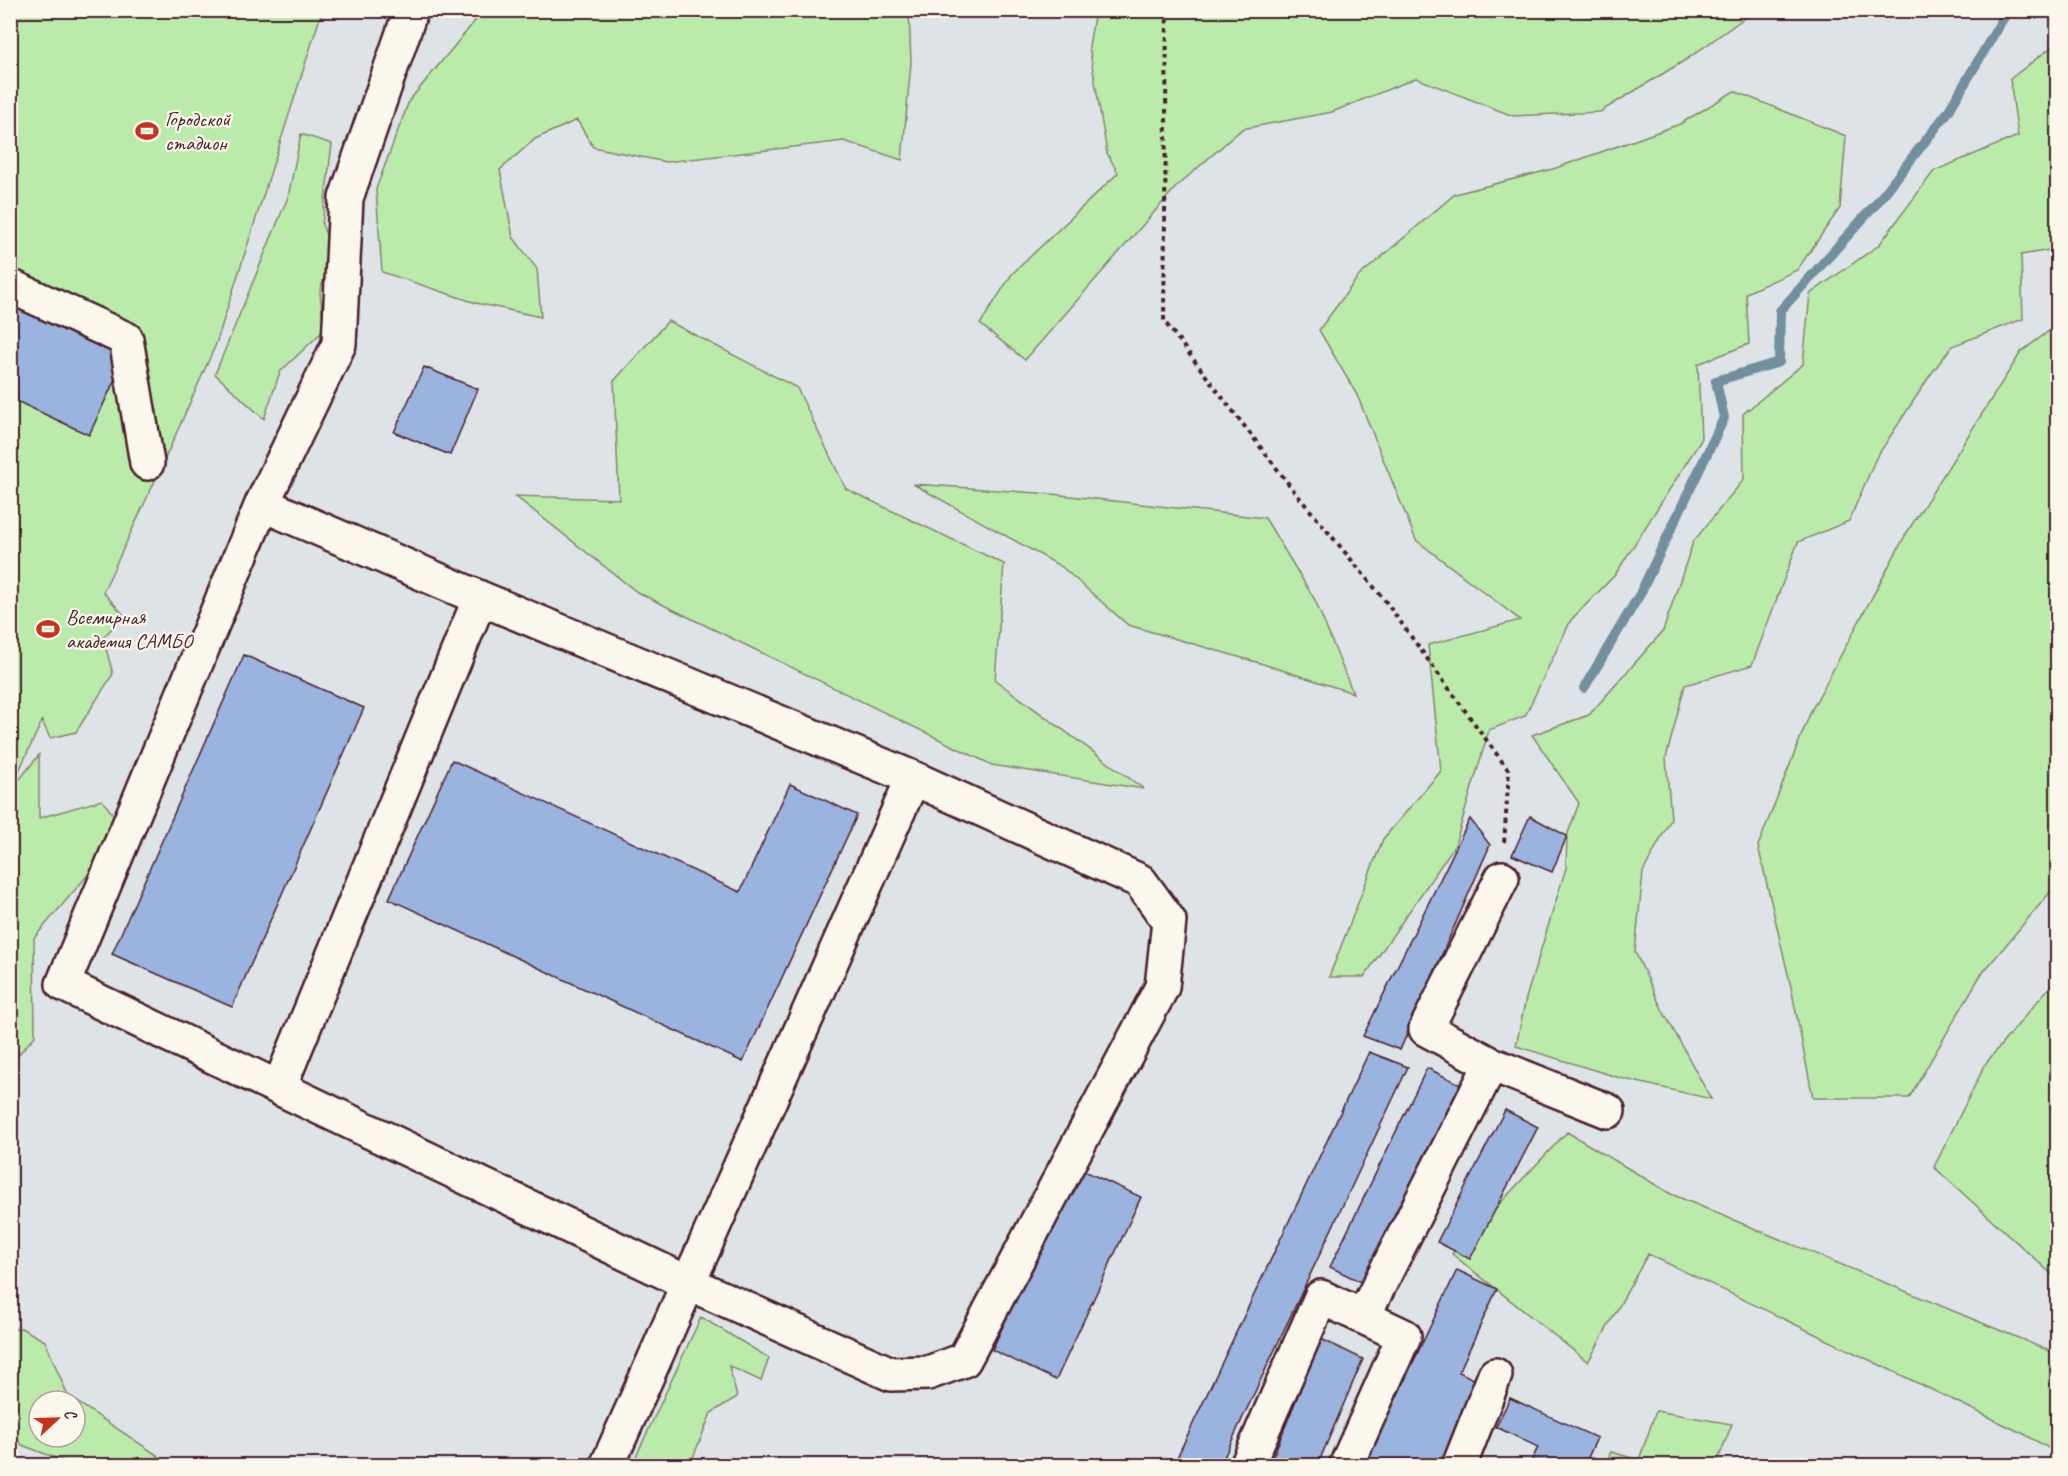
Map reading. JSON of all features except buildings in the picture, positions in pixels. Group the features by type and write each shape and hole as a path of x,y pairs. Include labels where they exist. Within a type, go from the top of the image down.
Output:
{"lane":[{"path":"262,504 480,598 913,778 1140,881 1169,921 1162,987 963,1360 928,1373 891,1374 688,1283 63,984 262,504 339,344 346,198 411,10"},
{"path":"10,286 126,339 147,463"},
{"path":"279,1088 480,598"},
{"path":"607,1466 913,778"},
{"path":"1502,878 1426,1029 1491,1064 1608,1111"},
{"path":"1363,1317 1491,1064"},
{"path":"1247,1466 1321,1297 1404,1336 1346,1466"},
{"path":"1459,1466 1495,1375"}],"path":[{"path":"1167,10 1164,321 1294,490 1383,598 1509,771 1502,878"}],"green space":[{"path":"484,10 909,11 911,63 902,160 844,141 666,162 593,147 577,120 535,139 500,170 513,237 537,269 541,317 476,303 382,272 376,189 409,101"},
{"path":"1095,10 1754,11 1687,59 1600,112 1513,116 1416,78 1332,112 1242,129 1177,186 1025,360 980,324 1012,274 1118,173 1107,153 1089,46"},
{"name":"Городской стадион","path":"10,11 322,11 216,344 103,592 124,615 103,638 113,674 76,732 50,738 42,721 11,788"},
{"path":"2057,43 2057,246 2056,249 2021,255 2023,319 1952,346 1876,458 1849,521 1798,542 1752,665 1685,685 1666,758 1671,819 1643,872 1635,952 1662,1009 1711,1099 1620,1078 1516,1046 1526,998 1566,868 1567,836 1579,803 1532,735 1589,715 1663,631 1693,542 1744,479 1743,414 1803,364 1810,294 1879,245 1934,171 2018,136 2010,79"},
{"path":"1734,91 1846,136 1840,208 1797,270 1746,293 1749,344 1698,364 1701,440 1615,575 1571,620 1525,716 1489,730 1455,845 1364,977 1329,977 1383,839 1441,771 1428,645 1520,620 1416,540 1357,395 1319,330 1358,277 1455,194 1553,169 1680,124"},
{"path":"301,134 332,144 322,225 332,249 320,292 324,330 280,372 264,419 215,374 288,197"},
{"path":"668,321 797,388 846,489 1004,564 995,680 1144,789 992,765 637,592 515,496 619,499 614,381"},
{"path":"2057,325 2057,884 1980,976 1909,1098 1813,1098 1791,987 1758,846 1811,711 1906,534 2021,352"},
{"path":"913,484 1052,494 1265,518 1315,600 1353,693 1128,625 1062,567"},
{"path":"39,755 39,818 102,800 122,826 86,877 34,938 35,1036 11,1063 11,790"},
{"path":"2057,978 2057,1279 1934,1167 1986,1063"},
{"path":"1567,1132 1671,1194 2057,1354 2057,1453 2024,1434 1648,1254 1588,1362 1452,1254"},
{"path":"701,1317 769,1358 761,1381 729,1366 737,1397 711,1413 690,1465 632,1465"},
{"path":"21,1328 45,1341 65,1389 27,1389 27,1447 22,1445 11,1431 11,1330"},
{"path":"87,1409 169,1463 163,1466 74,1465 32,1449 87,1449"},
{"path":"1656,1411 1732,1424 1716,1465 1605,1465 1611,1452 1639,1460"}],"waterway":[{"path":"1584,688 1640,594 1724,418 1716,381 1779,362 1780,311 1876,204 1948,112 2008,10"}],"place":[{"name":"Городской стадион","path":"147,131"},
{"name":"Всемирная академия САМБО","path":"48,629"}]}
